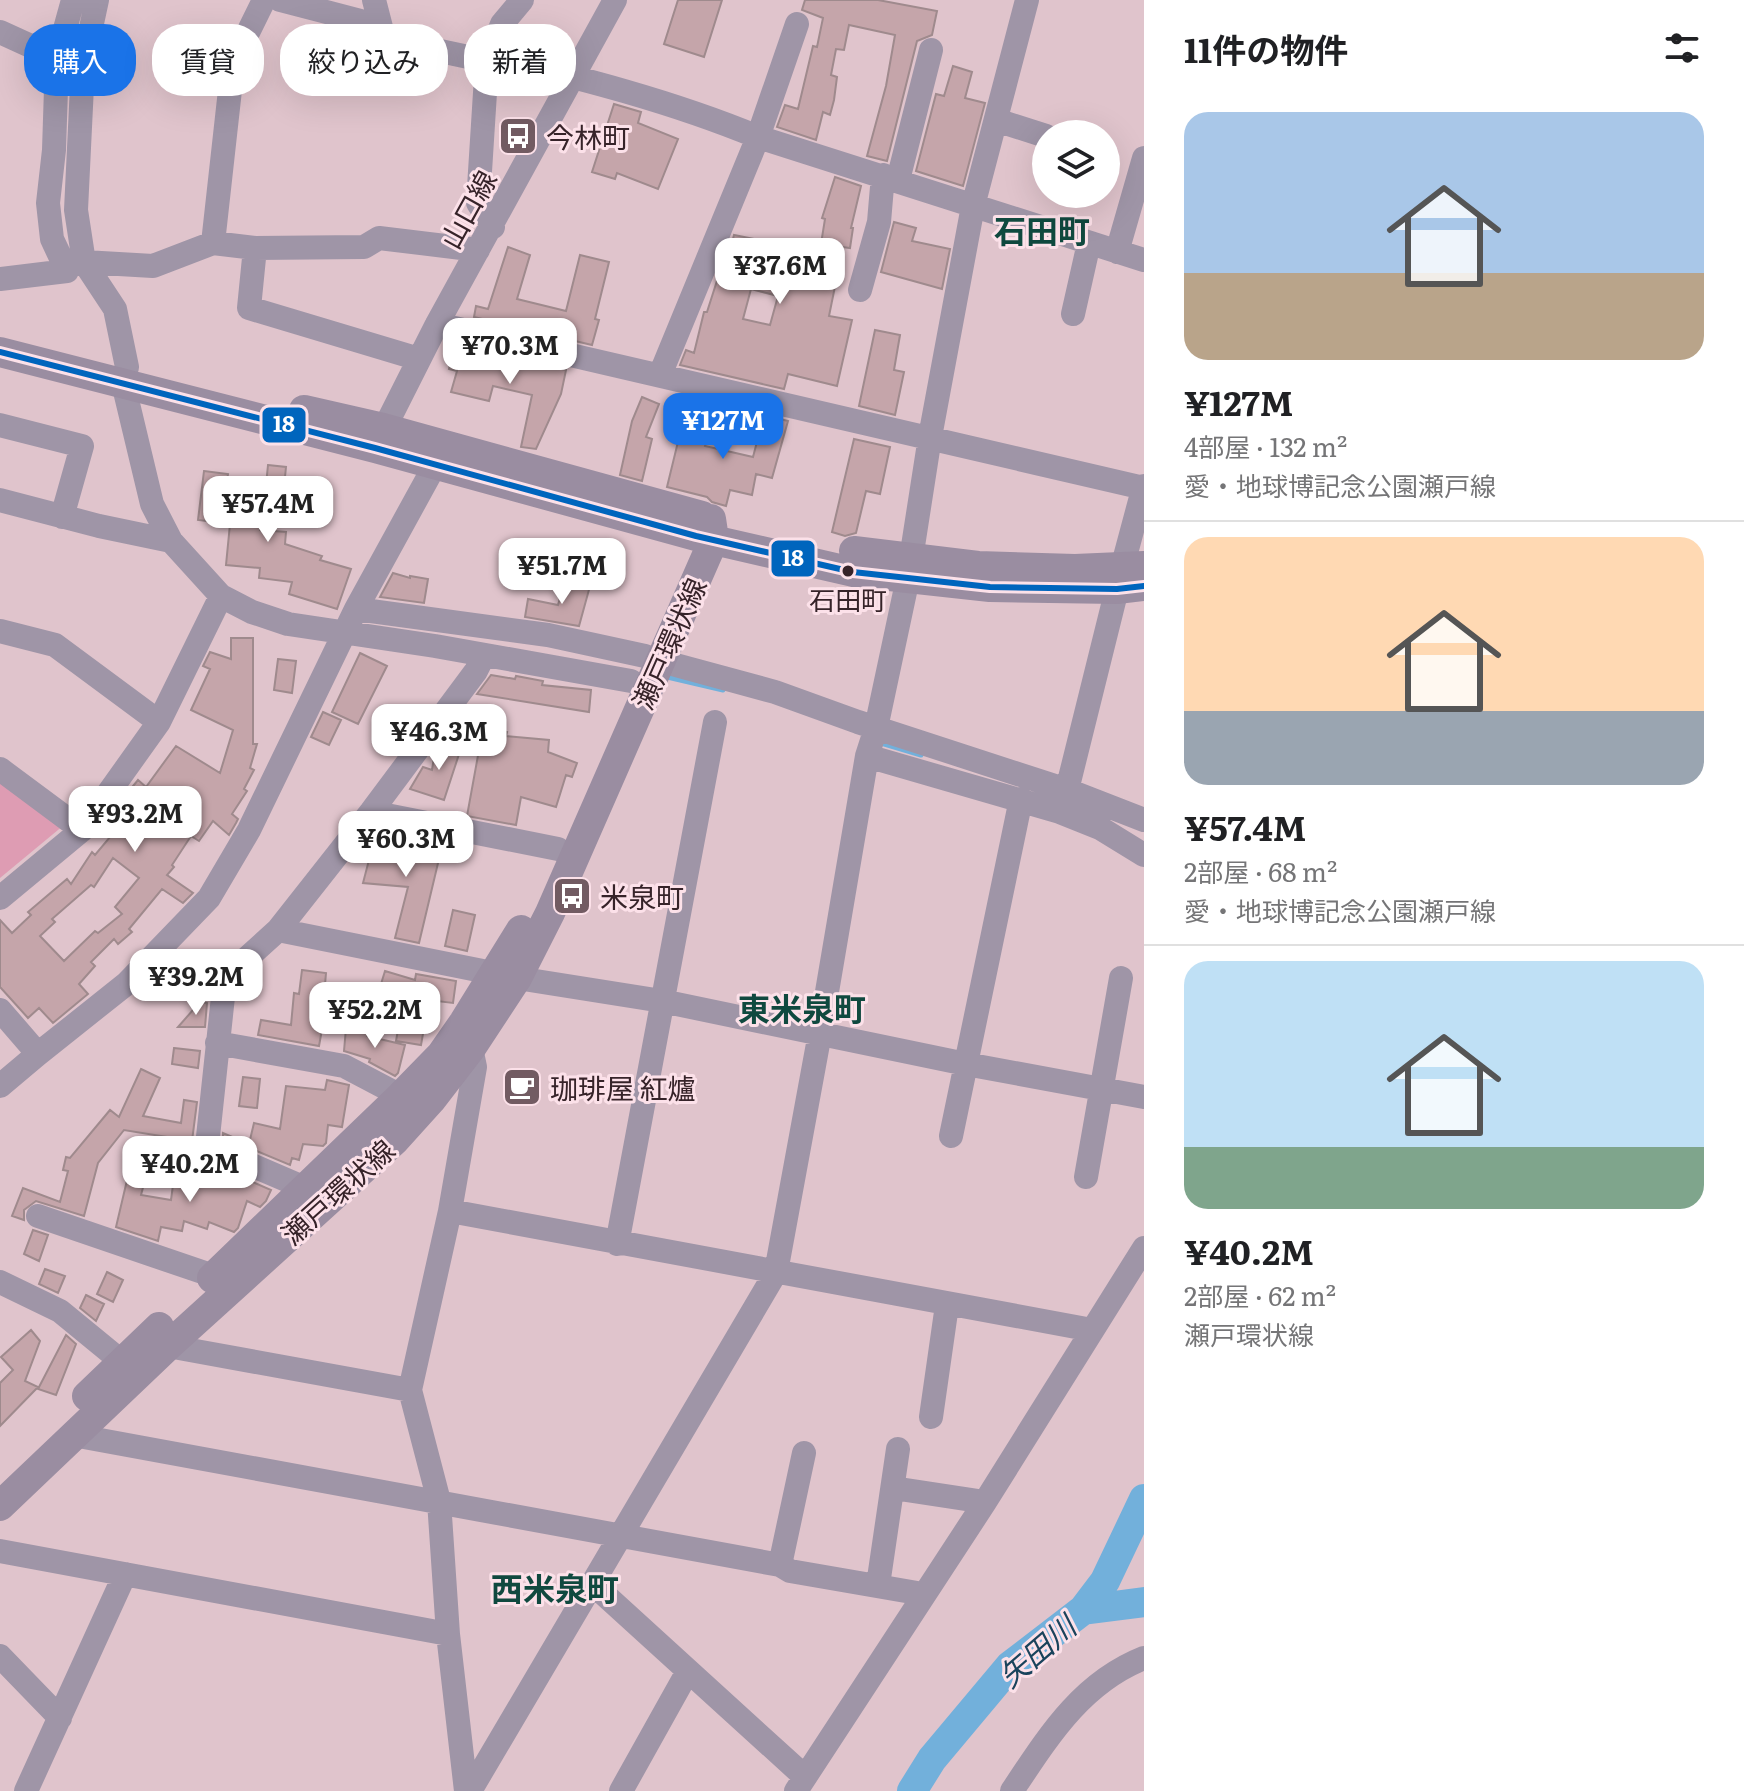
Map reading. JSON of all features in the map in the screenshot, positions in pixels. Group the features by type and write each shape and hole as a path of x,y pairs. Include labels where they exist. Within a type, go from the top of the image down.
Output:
{"main road":[{"path":"0,333 125,375"},
{"path":"0,352 125,375 379,438 853,572 909,567 990,587 1132,577"},
{"path":"379,438 435,465 707,531"},
{"name":"瀬戸環状線","path":"0,1506 168,1346 394,1141 471,1048 506,975 558,849 707,531"},
{"name":"瀬戸環状線","path":"0,1481 121,1361 401,1096 441,1055 506,975 550,913 645,666"}],"street":[{"path":"66,24 73,0"},
{"path":"97,0 83,65 79,127 76,210 84,262 115,309 125,375 152,504 171,541 221,596 252,612 288,624 344,635 484,655 645,666 741,681 1067,790 1144,820"},
{"path":"213,243 233,63 264,0"},
{"path":"280,0 372,24"},
{"path":"374,0 380,24"},
{"path":"502,24 522,0"},
{"name":"山口線","path":"576,72 615,0"},
{"path":"468,1791 594,1585 776,1272 867,756 876,728 909,567 973,206 1027,0"},
{"path":"660,375 758,137 797,24"},
{"path":"0,32 24,43"},
{"path":"860,290 890,178 931,50"},
{"path":"576,77 704,115 758,137 1144,260"},
{"path":"0,279 67,271 52,239 48,203 56,96"},
{"path":"485,96 478,203 493,227"},
{"name":"山口線","path":"379,438 437,324 563,96"},
{"path":"996,120 1032,132"},
{"path":"1117,252 1144,158"},
{"path":"84,262 153,266 213,243 255,248 364,247 379,238 478,250"},
{"path":"1073,314 1089,243"},
{"path":"255,248 249,308 419,359"},
{"path":"437,324 1144,487 1132,577 1067,790"},
{"path":"0,425 82,446 62,517"},
{"path":"0,1086 126,984 209,898 249,830 356,609 435,465"},
{"path":"0,500 171,541"},
{"path":"0,898 82,830 159,722 221,596"},
{"path":"356,609 548,635 645,666"},
{"path":"0,631 55,645 159,722"},
{"path":"305,1188 207,1146 225,978 278,930 371,812 476,671 484,655"},
{"path":"617,1244 715,722"},
{"path":"867,756 1021,799 1100,828 1144,855"},
{"path":"0,769 82,830"},
{"path":"951,1136 1021,799"},
{"path":"371,812 558,849"},
{"path":"278,930 506,975 662,1001 966,1064 1144,1097"},
{"path":"1086,1177 1121,978"},
{"path":"0,1010 38,1054"},
{"path":"217,1043 344,1066 401,1096"},
{"path":"468,1791 448,1634 439,1501 410,1390 450,1211 475,1067 471,1048"},
{"path":"450,1211 1092,1330"},
{"path":"38,1216 214,1276"},
{"path":"594,1585 688,1671 801,1784 985,1502 1144,1248"},
{"path":"0,1282 60,1311 121,1361"},
{"path":"931,1417 947,1305"},
{"path":"168,1346 410,1390"},
{"path":"73,1435 439,1501 780,1565 790,1571 923,1594"},
{"path":"878,1585 898,1449"},
{"path":"780,1565 804,1453"},
{"path":"893,1488 985,1502"},
{"path":"0,1551 448,1634"},
{"path":"26,1791 125,1574"},
{"path":"0,1656 60,1718"},
{"path":"1012,1791 1059,1721 1117,1669 1144,1658"},
{"path":"621,1791 688,1671"}],"shaded area":[{"path":"0,779 64,825 0,878"}],"building":[{"path":"678,0 722,0 704,57 664,44"},
{"path":"805,0 878,0 937,11 932,35 917,41 887,161 867,156 886,86 895,35 849,25 844,50 836,49 831,75 837,77 830,115 823,112 816,140 777,127 785,105 798,109 813,46 817,47 823,18 802,10"},
{"path":"953,66 972,72 965,98 985,103 963,186 916,171 936,94 944,96"},
{"path":"614,104 641,112 638,123 678,139 658,189 617,173 615,179 592,172"},
{"path":"835,177 861,186 851,228 850,248 843,247 829,316 852,320 837,386 788,374 784,389 680,365 686,350 694,353 704,312 707,312 723,262 727,263 734,235 814,251 816,243 821,244 825,219 822,218","holes":["751,289 778,296 770,325 743,319"]},
{"path":"894,222 916,228 912,241 950,249 942,289 881,272"},
{"path":"508,247 530,255 517,299 566,311 580,255 609,262 592,345 474,317 476,306 488,309"},
{"path":"875,330 900,335 894,370 904,372 895,415 859,406"},
{"path":"455,344 476,348 474,355 517,364 518,358 566,370 561,394 536,449 521,447 532,395 493,386 489,401 451,392 457,371 449,369"},
{"path":"642,397 659,404 646,437 652,439 642,481 620,475 632,421"},
{"path":"685,413 711,420 705,446 753,457 764,415 788,421 772,478 756,474 752,495 730,490 726,506 707,497 667,487"},
{"path":"854,439 890,447 880,494 866,491 856,533 845,536 832,532"},
{"path":"268,465 286,467 284,487 266,485"},
{"path":"204,471 228,474 226,486 264,490 260,530 286,532 285,544 322,556 320,560 351,569 337,609 289,594 292,582 259,578 260,568 226,565 230,524 198,520"},
{"path":"393,573 428,579 424,603 380,597"},
{"path":"565,580 590,586 579,626 525,617 528,599 558,605"},
{"path":"231,638 253,638 253,744 257,744 250,768 254,770 244,789 247,791 232,814 238,819 236,823 229,835 213,821 199,841 191,836 167,875 193,893 183,903 162,889 129,929 132,932 118,944 114,939 91,962 95,966 79,984 88,994 53,1023 39,1008 28,1018 0,987 0,920 12,933 31,915 28,912 67,879 71,884 92,852 95,855 115,831 122,836 144,804 129,791 138,780 146,787 176,746 220,773 233,730 191,710 210,669 203,666 210,652 231,659","holes":["113,858 139,878 115,907 122,914 98,933 95,931 64,961 40,936 55,922 52,919 91,885 94,887"]},
{"path":"360,653 387,666 358,724 332,712"},
{"path":"278,659 296,661 292,693 274,690"},
{"path":"491,675 515,679 516,676 543,681 542,685 591,690 589,712 477,694"},
{"path":"323,712 341,720 329,745 311,737"},
{"path":"483,728 507,732 506,736 549,740 548,752 577,763 572,777 566,775 556,807 521,797 516,825 467,816"},
{"path":"442,742 462,745 444,800 410,789 423,767 432,770 435,751"},
{"path":"377,829 392,831 389,851 415,856 418,837 443,842 419,943 395,938 408,887 363,883"},
{"path":"453,910 475,915 467,951 445,946"},
{"path":"302,970 326,973 324,996 328,996 319,1046 258,1035 261,1020 291,1025 294,993 299,994"},
{"path":"385,971 415,980 416,974 456,981 453,1003 429,1000 421,1045 396,1041 405,991 381,984"},
{"path":"200,1002 207,1003 205,1027 178,1027"},
{"path":"346,1028 367,1030 367,1036 405,1045 398,1073 395,1076 369,1062 370,1059 344,1051"},
{"path":"174,1048 200,1051 198,1068 172,1064"},
{"path":"141,1069 160,1078 143,1116 181,1123 184,1100 197,1102 192,1141 124,1130 98,1163 84,1216 36,1201 24,1210 24,1220 12,1216 23,1188 60,1202 68,1171 63,1170 66,1157 70,1158 110,1110 119,1117"},
{"path":"243,1077 260,1079 257,1108 239,1106"},
{"path":"327,1080 349,1085 342,1127 328,1125 326,1143 323,1146 303,1144 299,1160 292,1158 290,1165 223,1137 223,1133 249,1144 254,1123 280,1129 286,1086 325,1090"},
{"path":"209,1163 271,1190 260,1207 247,1201 234,1232 209,1222 207,1229 184,1221 182,1231 161,1227 158,1241 116,1227 128,1176 145,1180 141,1195 171,1200 173,1185 198,1189"},
{"path":"33,1230 48,1235 39,1261 24,1254"},
{"path":"45,1269 65,1276 58,1293 39,1284"},
{"path":"107,1272 123,1280 113,1302 97,1294"},
{"path":"86,1295 104,1304 96,1321 80,1308"},
{"path":"31,1330 40,1341 25,1381 38,1387 0,1426 0,1383 13,1370 1,1357"},
{"path":"66,1335 76,1344 56,1395 38,1389"}],"waterway":[{"path":"663,676 723,690"},
{"path":"881,743 921,755"},
{"name":"矢田川","path":"912,1791 932,1759 1010,1666 1083,1610 1105,1581 1144,1499"},
{"path":"1083,1610 1144,1602"}],"transit line":[{"name":"18","path":"0,352 375,448 696,536 853,572 990,587 1117,589 1144,586"}],"place":[{"name":"今林町","path":"518,136"},
{"name":"石田町","path":"848,571"},
{"name":"米泉町","path":"572,896"},
{"name":"珈琲屋 紅爐","path":"522,1087"}],"district":[{"name":"石田町","path":"1042,229"},
{"name":"東米泉町","path":"802,1007"},
{"name":"西米泉町","path":"555,1587"}]}
